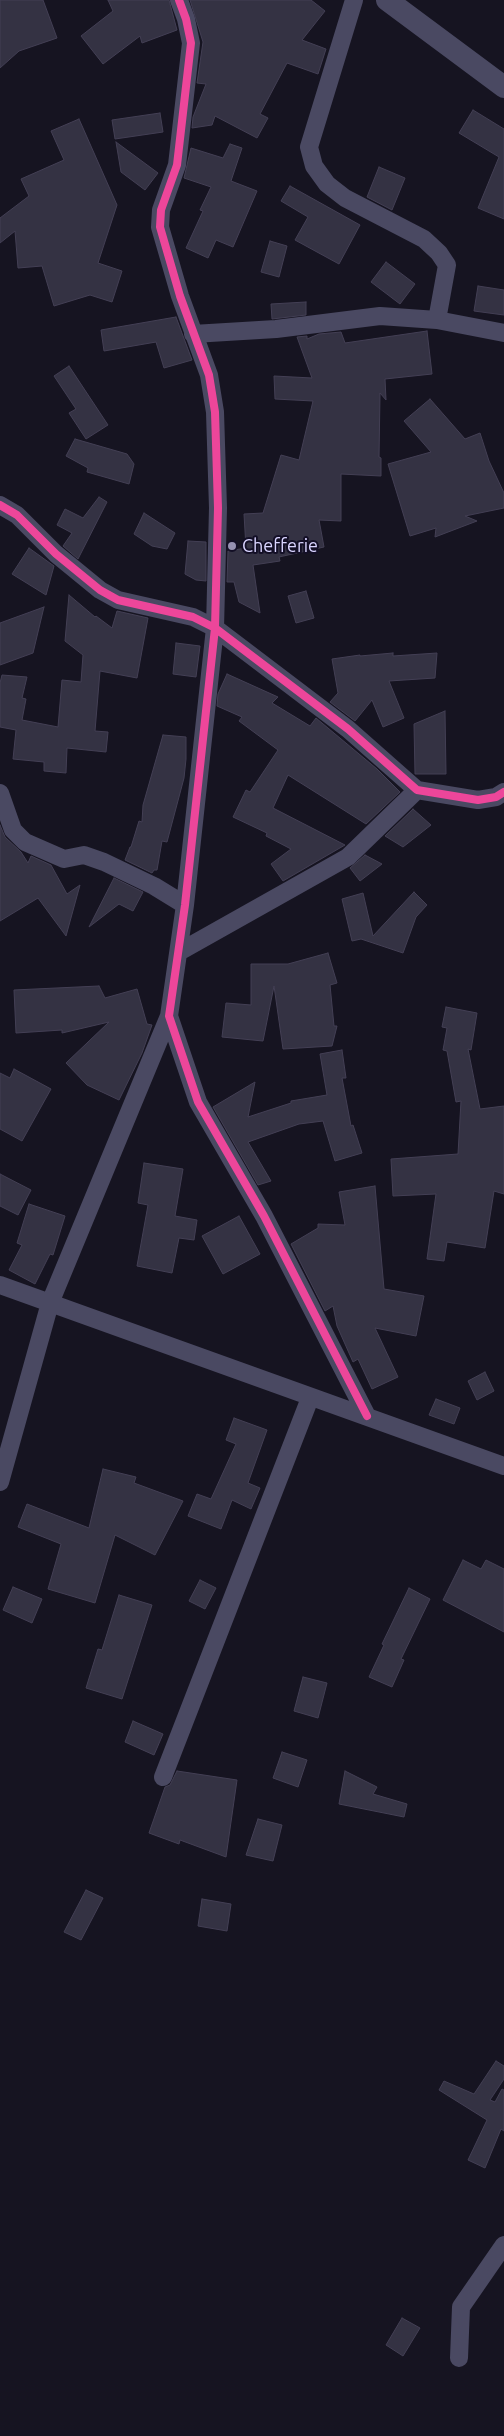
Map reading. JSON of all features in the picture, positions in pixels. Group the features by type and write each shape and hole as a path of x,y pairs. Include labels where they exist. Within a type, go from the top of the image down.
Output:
{"street":[{"path":"0,1482 50,1303 169,1016 185,905 215,628 218,508 215,412 209,375 193,334 160,227 162,210 177,165 191,43 186,19 179,0"},
{"path":"354,0 309,148 314,166 327,184 345,198 424,239 439,253 447,265 437,320"},
{"path":"387,0 504,87"},
{"path":"193,334 276,329 380,316 437,320 504,333"},
{"path":"0,505 17,515 56,554 100,590 118,600 193,617 215,628 348,729 417,790 478,800 496,797 504,792"},
{"path":"179,952 348,857 417,790"},
{"path":"0,793 13,830 25,842 64,859 84,855 104,862 154,886 185,905"},
{"path":"169,1016 198,1102 264,1216 367,1416"},
{"path":"0,1285 310,1398 367,1416 504,1466"},
{"path":"163,1777 310,1398"},
{"path":"459,2358 461,2307 504,2245"}],"building":[{"path":"0,0 43,0 57,38 19,51 0,68"},
{"path":"108,0 169,0 177,30 142,43 140,36 103,64 81,36 113,11"},
{"path":"190,0 311,0 325,11 302,40 326,49 318,74 287,63 260,114 268,118 257,138 215,116 212,125 192,128 193,117 206,84 197,83 203,42"},
{"path":"473,110 504,129 504,219 478,208 499,157 459,133"},
{"path":"160,113 163,132 115,139 112,120"},
{"path":"79,119 117,205 98,263 122,271 112,302 90,295 54,306 42,266 18,268 15,231 0,243 0,218 29,196 21,179 64,160 51,131"},
{"path":"116,142 158,173 145,190 121,172"},
{"path":"230,144 242,148 231,181 257,191 233,247 216,240 208,258 186,248 203,211 200,210 211,187 184,178 191,148 223,158"},
{"path":"379,167 405,178 392,210 367,197"},
{"path":"290,186 360,225 339,264 295,240 308,217 281,201"},
{"path":"270,241 287,246 279,277 261,272"},
{"path":"386,262 415,284 400,304 371,282"},
{"path":"478,286 504,290 504,315 474,311"},
{"path":"306,302 306,315 272,319 271,304"},
{"path":"176,317 192,360 164,368 156,342 104,351 101,330"},
{"path":"427,331 432,374 385,379 386,400 380,393 379,457 381,458 381,476 341,474 341,521 319,520 324,547 279,557 280,561 253,565 260,613 239,602 234,582 227,582 228,551 246,548 244,514 263,513 281,455 299,460 313,401 275,399 274,376 312,378 297,337 307,336 307,339 319,334 341,332 345,343"},
{"path":"69,366 108,425 86,439 69,413 76,409 54,376"},
{"path":"430,399 465,439 480,433 489,461 504,493 504,508 465,516 477,521 435,537 436,528 410,536 388,464 431,452 404,421"},
{"path":"75,439 127,454 134,464 129,484 87,472 88,468 66,456"},
{"path":"99,497 107,502 78,559 63,546 72,533 57,525 65,509 83,518"},
{"path":"144,513 175,533 167,549 152,546 134,534"},
{"path":"188,541 206,542 206,581 196,580 185,574"},
{"path":"29,548 54,566 46,595 12,574"},
{"path":"306,591 314,618 296,623 288,596"},
{"path":"69,595 95,617 112,628 117,611 148,618 137,678 100,671 95,731 108,732 106,752 67,748 66,773 44,771 44,762 13,759 16,730 0,727 0,683 2,675 27,677 22,698 26,699 22,720 58,727 62,680 81,682 83,655 65,641"},
{"path":"44,607 33,653 0,665 0,623"},
{"path":"176,643 200,646 196,677 173,674"},
{"path":"393,653 393,656 437,653 435,678 389,681 404,718 383,727 372,700 355,721 330,702 338,693 332,659"},
{"path":"227,674 278,697 272,703 310,726 316,718 377,769 400,792 366,824 288,775 273,808 345,845 283,881 271,864 291,849 266,836 267,833 233,817 246,790 250,792 278,750 239,721 242,717 217,706 218,694"},
{"path":"445,711 446,774 415,774 414,724"},
{"path":"163,735 186,737 186,759 184,778 167,842 162,841 157,870 154,870 152,873 125,860 139,821 142,822 143,805"},
{"path":"413,809 431,825 403,847 385,836"},
{"path":"0,825 5,837 21,852 28,863 31,856 51,865 67,894 80,885 66,936 38,898 0,921"},
{"path":"365,855 382,864 360,881 350,868"},
{"path":"114,878 143,892 133,911 119,904 89,927"},
{"path":"414,892 427,905 416,917 403,953 361,939 352,941 342,899 363,893 373,936"},
{"path":"328,953 337,983 330,985 334,1026 337,1026 332,1046 283,1049 274,986 263,1041 222,1037 226,1003 251,1005 251,964 288,964"},
{"path":"99,986 105,998 137,989 147,1024 152,1025 142,1053 119,1100 87,1085 66,1063 109,1022 62,1033 62,1030 16,1033 14,990"},
{"path":"446,1007 477,1013 471,1050 468,1049 480,1109 504,1106 504,1194 494,1191 485,1248 447,1242 444,1261 427,1259 436,1194 393,1196 391,1159 458,1154 461,1101 456,1102 447,1051 443,1050 447,1028 442,1027"},
{"path":"342,1050 346,1078 342,1078 351,1126 353,1125 362,1153 335,1161 323,1121 299,1124 248,1142 271,1181 258,1185 213,1107 255,1082 248,1117 291,1103 291,1101 327,1095 320,1054"},
{"path":"14,1069 51,1089 22,1141 0,1129 0,1073 10,1078"},
{"path":"144,1163 183,1169 175,1216 197,1220 194,1240 179,1238 172,1273 137,1266 148,1205 138,1203"},
{"path":"0,1174 31,1190 18,1215 0,1206"},
{"path":"375,1186 384,1289 424,1296 416,1336 375,1328 398,1377 372,1389 358,1359 353,1362 337,1326 333,1306 325,1311 291,1244 318,1228 318,1224 345,1225 339,1192"},
{"path":"29,1204 65,1216 53,1255 50,1254 35,1284 9,1270 22,1245 17,1243"},
{"path":"239,1216 260,1254 223,1274 202,1236"},
{"path":"485,1372 494,1391 477,1400 468,1381"},
{"path":"436,1399 460,1408 454,1424 429,1415"},
{"path":"234,1418 267,1430 248,1483 260,1488 251,1509 232,1500 221,1529 188,1516 197,1494 211,1499 236,1444 226,1440"},
{"path":"103,1469 136,1477 134,1483 183,1501 155,1555 115,1535 95,1603 48,1589 61,1544 18,1527 27,1504 89,1528"},
{"path":"463,1560 481,1569 486,1560 504,1569 504,1632 443,1600"},
{"path":"200,1580 216,1588 205,1609 189,1601"},
{"path":"13,1587 42,1599 32,1623 3,1610"},
{"path":"409,1588 430,1599 401,1659 404,1660 392,1687 369,1677 384,1645 382,1644"},
{"path":"119,1595 152,1605 122,1699 86,1688 98,1649 102,1650"},
{"path":"303,1677 327,1683 318,1718 294,1711"},
{"path":"133,1721 163,1734 154,1755 125,1742"},
{"path":"282,1752 307,1760 298,1787 273,1778"},
{"path":"177,1771 237,1780 226,1857 180,1840 179,1844 149,1833 165,1787 170,1785"},
{"path":"345,1771 377,1787 373,1794 407,1804 404,1817 339,1804"},
{"path":"258,1819 282,1825 273,1861 246,1855"},
{"path":"86,1890 103,1898 81,1940 64,1932"},
{"path":"202,1899 231,1904 227,1931 198,1926"},
{"path":"496,2061 504,2066 504,2079 490,2100 495,2102 502,2089 504,2090 504,2131 501,2129 485,2168 468,2160 487,2120 439,2090 444,2081 474,2094"},
{"path":"402,2318 420,2328 403,2356 386,2345"}],"cycle path":[{"path":"179,0 186,19 191,43 177,165 161,210 160,227 180,296 209,375 215,412 218,508 215,628 185,905 169,1016 198,1102 264,1216 367,1416"},
{"path":"0,505 17,515 56,554 100,590 118,600 193,617 215,628 348,729 417,790 478,800 496,797 504,792"}],"place":[{"name":"Chefferie","path":"232,546"}]}
